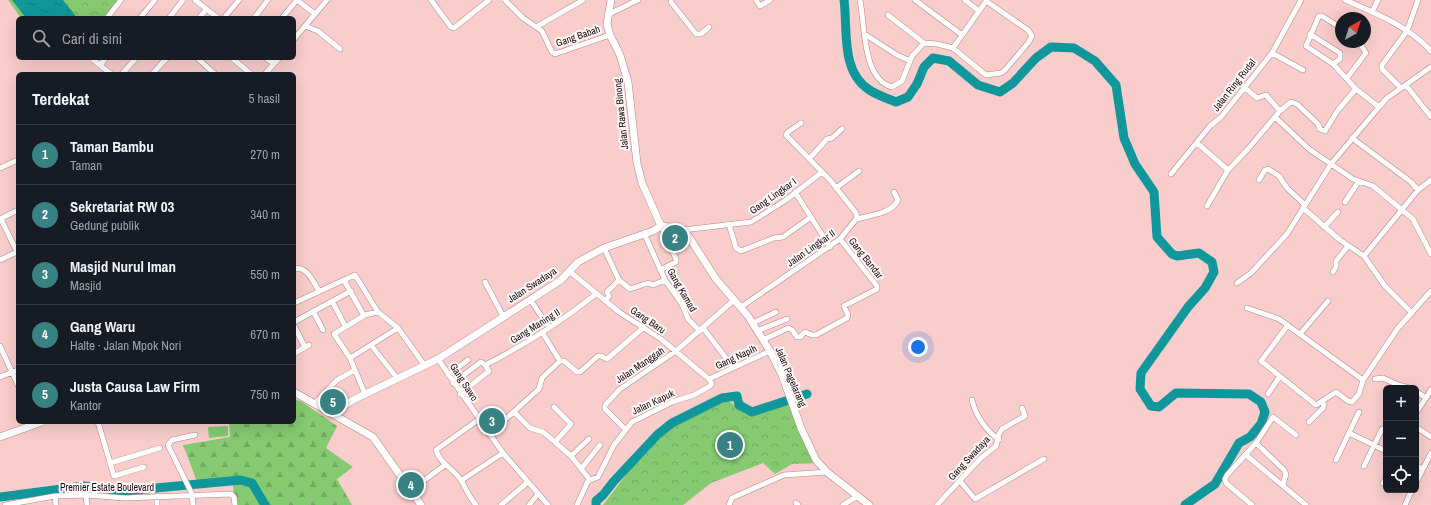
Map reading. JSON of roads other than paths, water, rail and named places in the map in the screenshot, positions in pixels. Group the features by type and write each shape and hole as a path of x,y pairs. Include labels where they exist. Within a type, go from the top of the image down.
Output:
{"main road":[{"name":"Jalan Rawa Binong","path":"611,0 607,15 610,35 620,55 628,82 639,173 661,226"},
{"path":"661,226 683,230"},
{"name":"Jalan Swadaya","path":"332,413 365,394 438,359 561,280 578,262 604,248 661,226"},
{"name":"Jalan Pagelarang","path":"683,230 716,279 753,323 770,351 801,428 816,460 827,472 869,505"},
{"path":"296,393 363,430 377,440 421,505"},
{"path":"0,438 33,424"}],"street":[{"path":"109,16 122,0"},
{"path":"142,16 155,0"},
{"path":"171,16 183,0"},
{"path":"196,0 216,16"},
{"path":"226,16 239,0"},
{"path":"256,16 268,0"},
{"path":"284,16 297,0 315,14"},
{"path":"296,37 327,0"},
{"path":"431,0 454,28 489,0"},
{"name":"Gang Babah","path":"505,0 523,18 544,33 552,52 555,54 610,35"},
{"path":"536,26 583,0"},
{"path":"607,15 638,0"},
{"path":"756,0 760,6 770,0"},
{"path":"865,0 860,2 866,35 868,59 880,80 890,86 895,86 900,82 913,54 924,43"},
{"path":"915,0 962,35"},
{"path":"965,0 979,10"},
{"name":"Jalan Ring Rudal","path":"1171,174 1221,117 1272,52 1301,0"},
{"path":"1345,0 1372,12 1407,31 1423,42 1431,51"},
{"path":"1372,12 1378,0"},
{"path":"1418,0 1407,31 1381,67 1404,86 1431,117"},
{"path":"672,1 696,34 701,34 710,27"},
{"path":"888,15 924,43 937,44 952,48 979,71 989,75 1001,73 1005,70 1028,43 1032,36 1028,30 987,1 952,48"},
{"path":"201,16 207,9"},
{"path":"1335,25 1320,16 1310,34 1306,46 1333,64 1356,89 1379,107"},
{"path":"305,26 318,32 340,49"},
{"path":"1310,34 1340,53 1340,59 1333,64"},
{"path":"866,35 900,57 910,61"},
{"path":"1347,78 1366,53 1363,48"},
{"path":"1272,52 1302,70"},
{"path":"94,60 109,72"},
{"path":"100,65 104,60"},
{"path":"124,72 134,60"},
{"path":"154,72 163,60"},
{"path":"199,60 214,72"},
{"path":"234,60 250,72"},
{"path":"269,60 274,64"},
{"path":"268,72 277,60"},
{"path":"1237,283 1251,273 1287,234 1331,164 1387,98 1431,67"},
{"path":"1244,87 1258,98 1266,95 1280,111"},
{"path":"1207,206 1228,170 1280,111 1293,102 1318,124 1320,129 1325,131 1338,110 1356,89"},
{"path":"1275,118 1308,149 1359,181 1373,186 1413,219 1431,254"},
{"path":"801,123 786,135 810,158 836,188 856,213 856,219 878,213 896,204 898,200 894,192"},
{"path":"810,158 827,139 832,138 842,129"},
{"path":"1352,138 1411,182 1418,190"},
{"path":"1197,143 1228,170"},
{"path":"0,168 16,161"},
{"path":"1258,180 1265,170 1268,169 1279,176 1287,188 1324,227 1348,246 1364,256 1386,286 1412,313"},
{"path":"836,188 859,171"},
{"name":"Gang Lingkar I","path":"683,230 751,222 780,204 822,172"},
{"path":"1364,256 1418,190 1431,180"},
{"path":"1345,202 1359,181"},
{"path":"795,192 830,247"},
{"path":"16,211 0,219 16,249"},
{"path":"1324,227 1338,212"},
{"path":"729,224 736,248 741,251 774,238 783,237 811,217"},
{"name":"Jalan Lingkar II","path":"741,307 840,240 856,219"},
{"path":"660,270 676,262 661,226"},
{"name":"Gang Kamad","path":"644,233 665,280 682,304 688,319 701,330 733,367"},
{"name":"Gang Bandar","path":"763,340 788,328 797,337 806,332 811,335 816,335 847,318 848,315 844,306 875,290 877,287 840,240"},
{"path":"1333,272 1336,267 1336,261 1348,246"},
{"path":"604,248 619,280 630,289 648,283 653,285 665,280"},
{"path":"0,260 16,254"},
{"path":"296,268 306,271 319,291"},
{"name":"Gang Baru","path":"569,271 605,301 676,351 709,379"},
{"path":"296,303 352,275 358,279 378,312 398,328 425,366"},
{"path":"605,301 609,296 607,292 619,280"},
{"path":"345,282 363,314"},
{"path":"485,282 503,316"},
{"path":"296,321 351,291"},
{"path":"1288,325 1260,360 1316,405 1336,392 1348,402 1352,402 1359,394 1363,380 1398,328 1431,291"},
{"name":"Gang Maning II","path":"486,365 575,312 596,294"},
{"path":"530,299 549,328"},
{"path":"676,351 734,300"},
{"path":"1300,334 1328,300"},
{"path":"332,301 344,326"},
{"path":"1247,308 1279,319 1363,380"},
{"path":"313,311 323,330"},
{"path":"365,394 350,358 334,334 365,316 378,312"},
{"path":"753,323 776,312"},
{"path":"757,331 787,319"},
{"path":"350,358 398,328"},
{"path":"542,332 560,361 564,361 577,372 580,372 598,356 607,359 643,328"},
{"path":"296,329 307,346 296,352"},
{"path":"371,345 397,378"},
{"path":"0,346 16,372 0,377"},
{"name":"Jalan Manggah","path":"625,429 605,409 605,405 620,389 676,351"},
{"name":"Gang Napih","path":"709,379 770,351"},
{"name":"Gang Sawo","path":"438,359 478,420 503,453 548,505"},
{"path":"448,375 468,360"},
{"path":"489,434 539,389 542,378 560,361"},
{"path":"453,383 480,363 482,362 486,365 489,371 460,394"},
{"path":"315,403 341,376 354,370"},
{"path":"1268,394 1280,376"},
{"path":"1375,379 1383,378 1398,385"},
{"name":"Jalan Kapuk","path":"577,505 590,480 598,477 614,445 625,429 638,418 672,402 694,396 712,384 709,379"},
{"path":"1419,408 1431,390"},
{"path":"1419,393 1426,398"},
{"path":"972,400 975,411 986,430 999,440"},
{"path":"1309,422 1323,408 1324,405 1322,402"},
{"path":"554,407 571,424 555,442"},
{"name":"Gang Swadaya","path":"937,505 980,459 996,446 1002,429 1025,416 1022,408"},
{"path":"514,412 530,428 543,432 571,456 590,480"},
{"path":"1336,460 1359,412"},
{"path":"1252,505 1226,483 1225,479 1227,474 1256,443 1273,417 1296,435"},
{"path":"476,505 470,499 462,480 445,465 436,450 478,420"},
{"path":"99,424 114,476 144,467"},
{"path":"1364,466 1382,429"},
{"path":"1419,429 1431,437"},
{"path":"1349,433 1383,450"},
{"path":"193,505 192,494 168,445 172,440 195,435"},
{"path":"571,456 589,439"},
{"path":"1256,443 1284,470 1286,474 1283,485"},
{"path":"581,469 600,445"},
{"path":"110,463 160,448"},
{"path":"462,480 503,453"},
{"path":"1419,477 1431,453"},
{"path":"1246,454 1306,505"},
{"path":"960,481 974,499 1044,459"},
{"path":"411,490 445,465"},
{"path":"1419,467 1423,469"},
{"path":"729,505 732,498 780,476 827,472"},
{"path":"501,505 528,482"},
{"path":"1405,505 1411,493"},
{"name":"Premier Estate Boulevard","path":"5,505 21,504 55,496 86,495 125,498 192,494 233,495 235,505"},
{"path":"529,505 538,494"},
{"path":"86,495 87,505"},
{"path":"55,496 56,505"},
{"path":"157,496 157,505"},
{"path":"843,505 858,496"},
{"path":"125,498 125,505"}],"water":[{"path":"12,0 63,0 75,16 24,16"}],"waterway":[{"path":"844,0 847,50 854,73 861,83 871,91 896,102 908,97 917,84 924,67 933,58 949,61 978,85 1000,92 1013,83 1036,58 1051,47 1074,48 1095,61 1116,85 1124,138 1135,164 1154,192 1157,237 1172,254 1177,256 1199,253 1212,262 1214,272 1205,288 1188,307 1141,373 1140,389 1151,406 1159,407 1176,393 1249,394 1261,402 1265,412 1261,424 1250,437 1239,443 1215,484 1185,505"},
{"path":"596,505 596,501 614,481 658,434 672,423 722,398 737,396 739,405 752,412 807,394"},
{"path":"0,497 84,486 124,491 241,480 252,483 265,505"}],"place":[{"name":"Sekretariat RW 03","path":"675,238"},
{"name":"Justa Causa Law Firm","path":"333,402"},
{"name":"Masjid Nurul Iman","path":"492,421"},
{"name":"Taman Bambu","path":"730,445"},
{"name":"Gang Waru","path":"411,485"}]}
